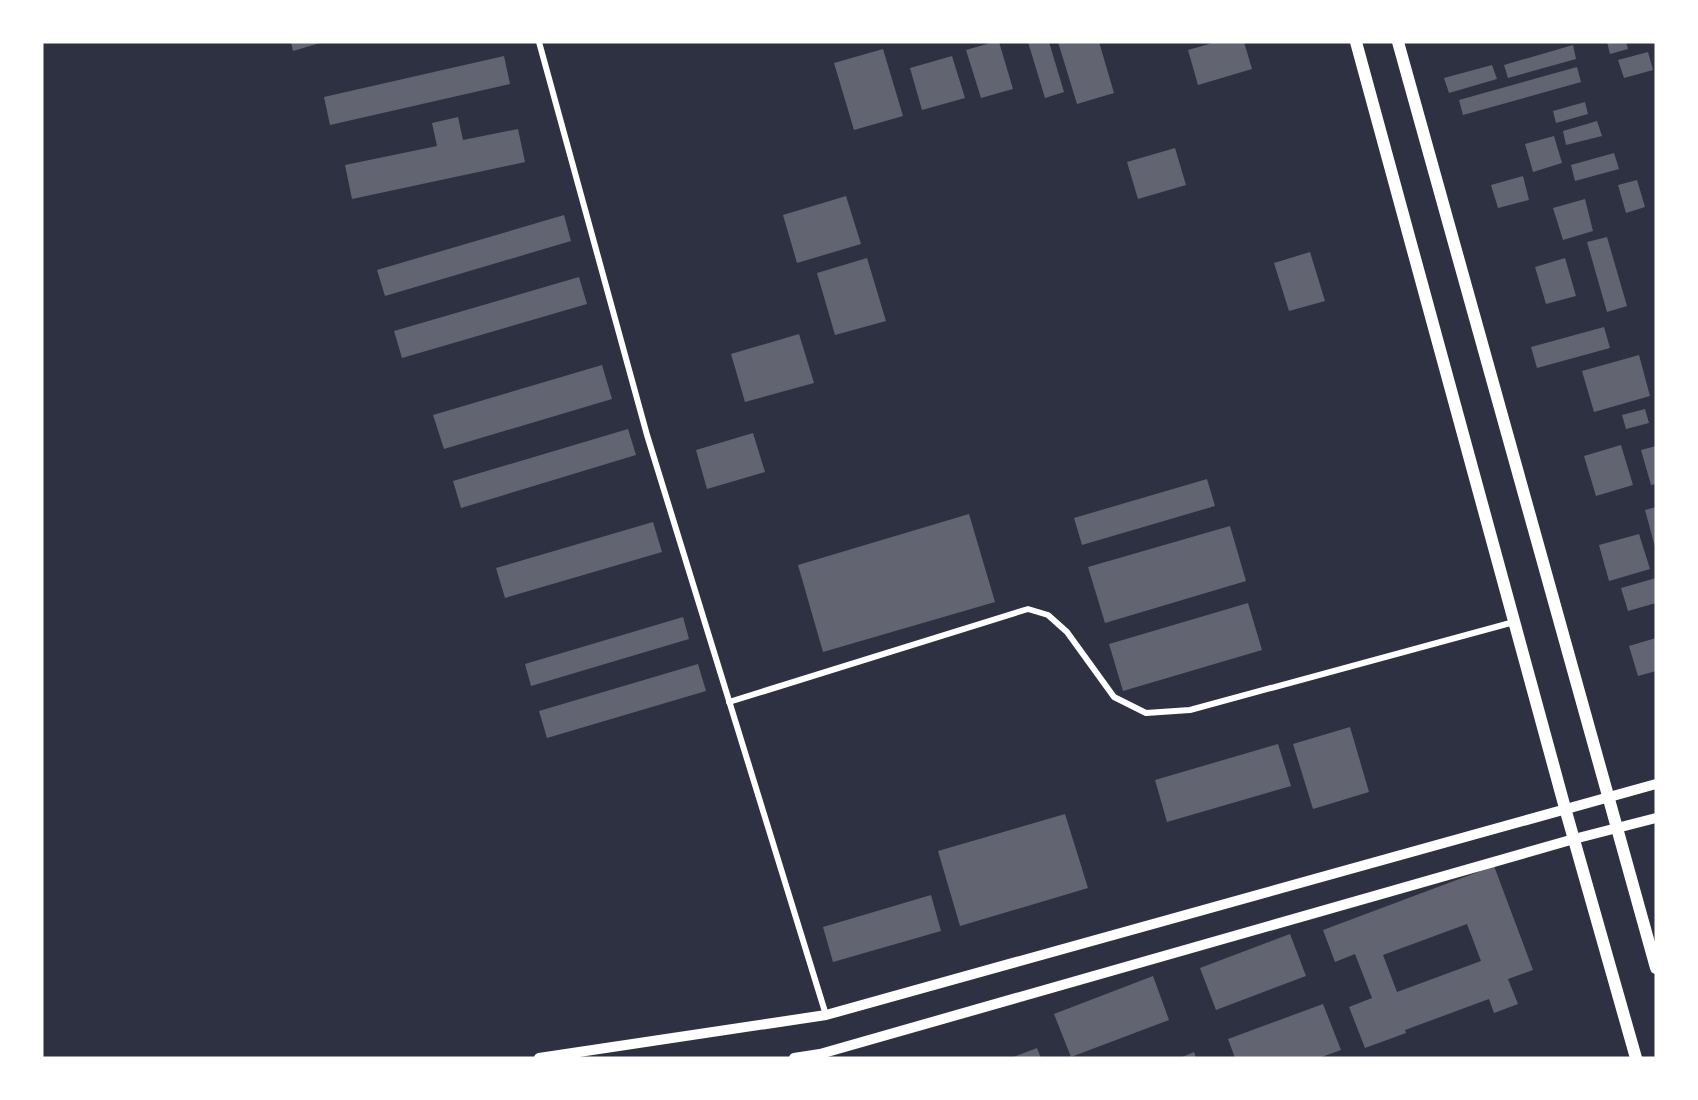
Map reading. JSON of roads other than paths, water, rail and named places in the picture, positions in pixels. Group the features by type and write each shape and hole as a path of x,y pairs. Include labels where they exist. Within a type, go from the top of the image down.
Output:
{"main road":[{"path":"1356,42 1565,808 1636,1058"},
{"path":"1398,42 1453,232 1656,968"}],"street":[{"path":"539,42 647,435 825,1015"},
{"path":"729,702 1028,609 1048,615 1067,632 1114,697 1146,713 1190,710 1514,622"},
{"path":"539,1058 825,1015 1656,784"},
{"path":"794,1058 820,1054 1574,839 1656,818"}]}
